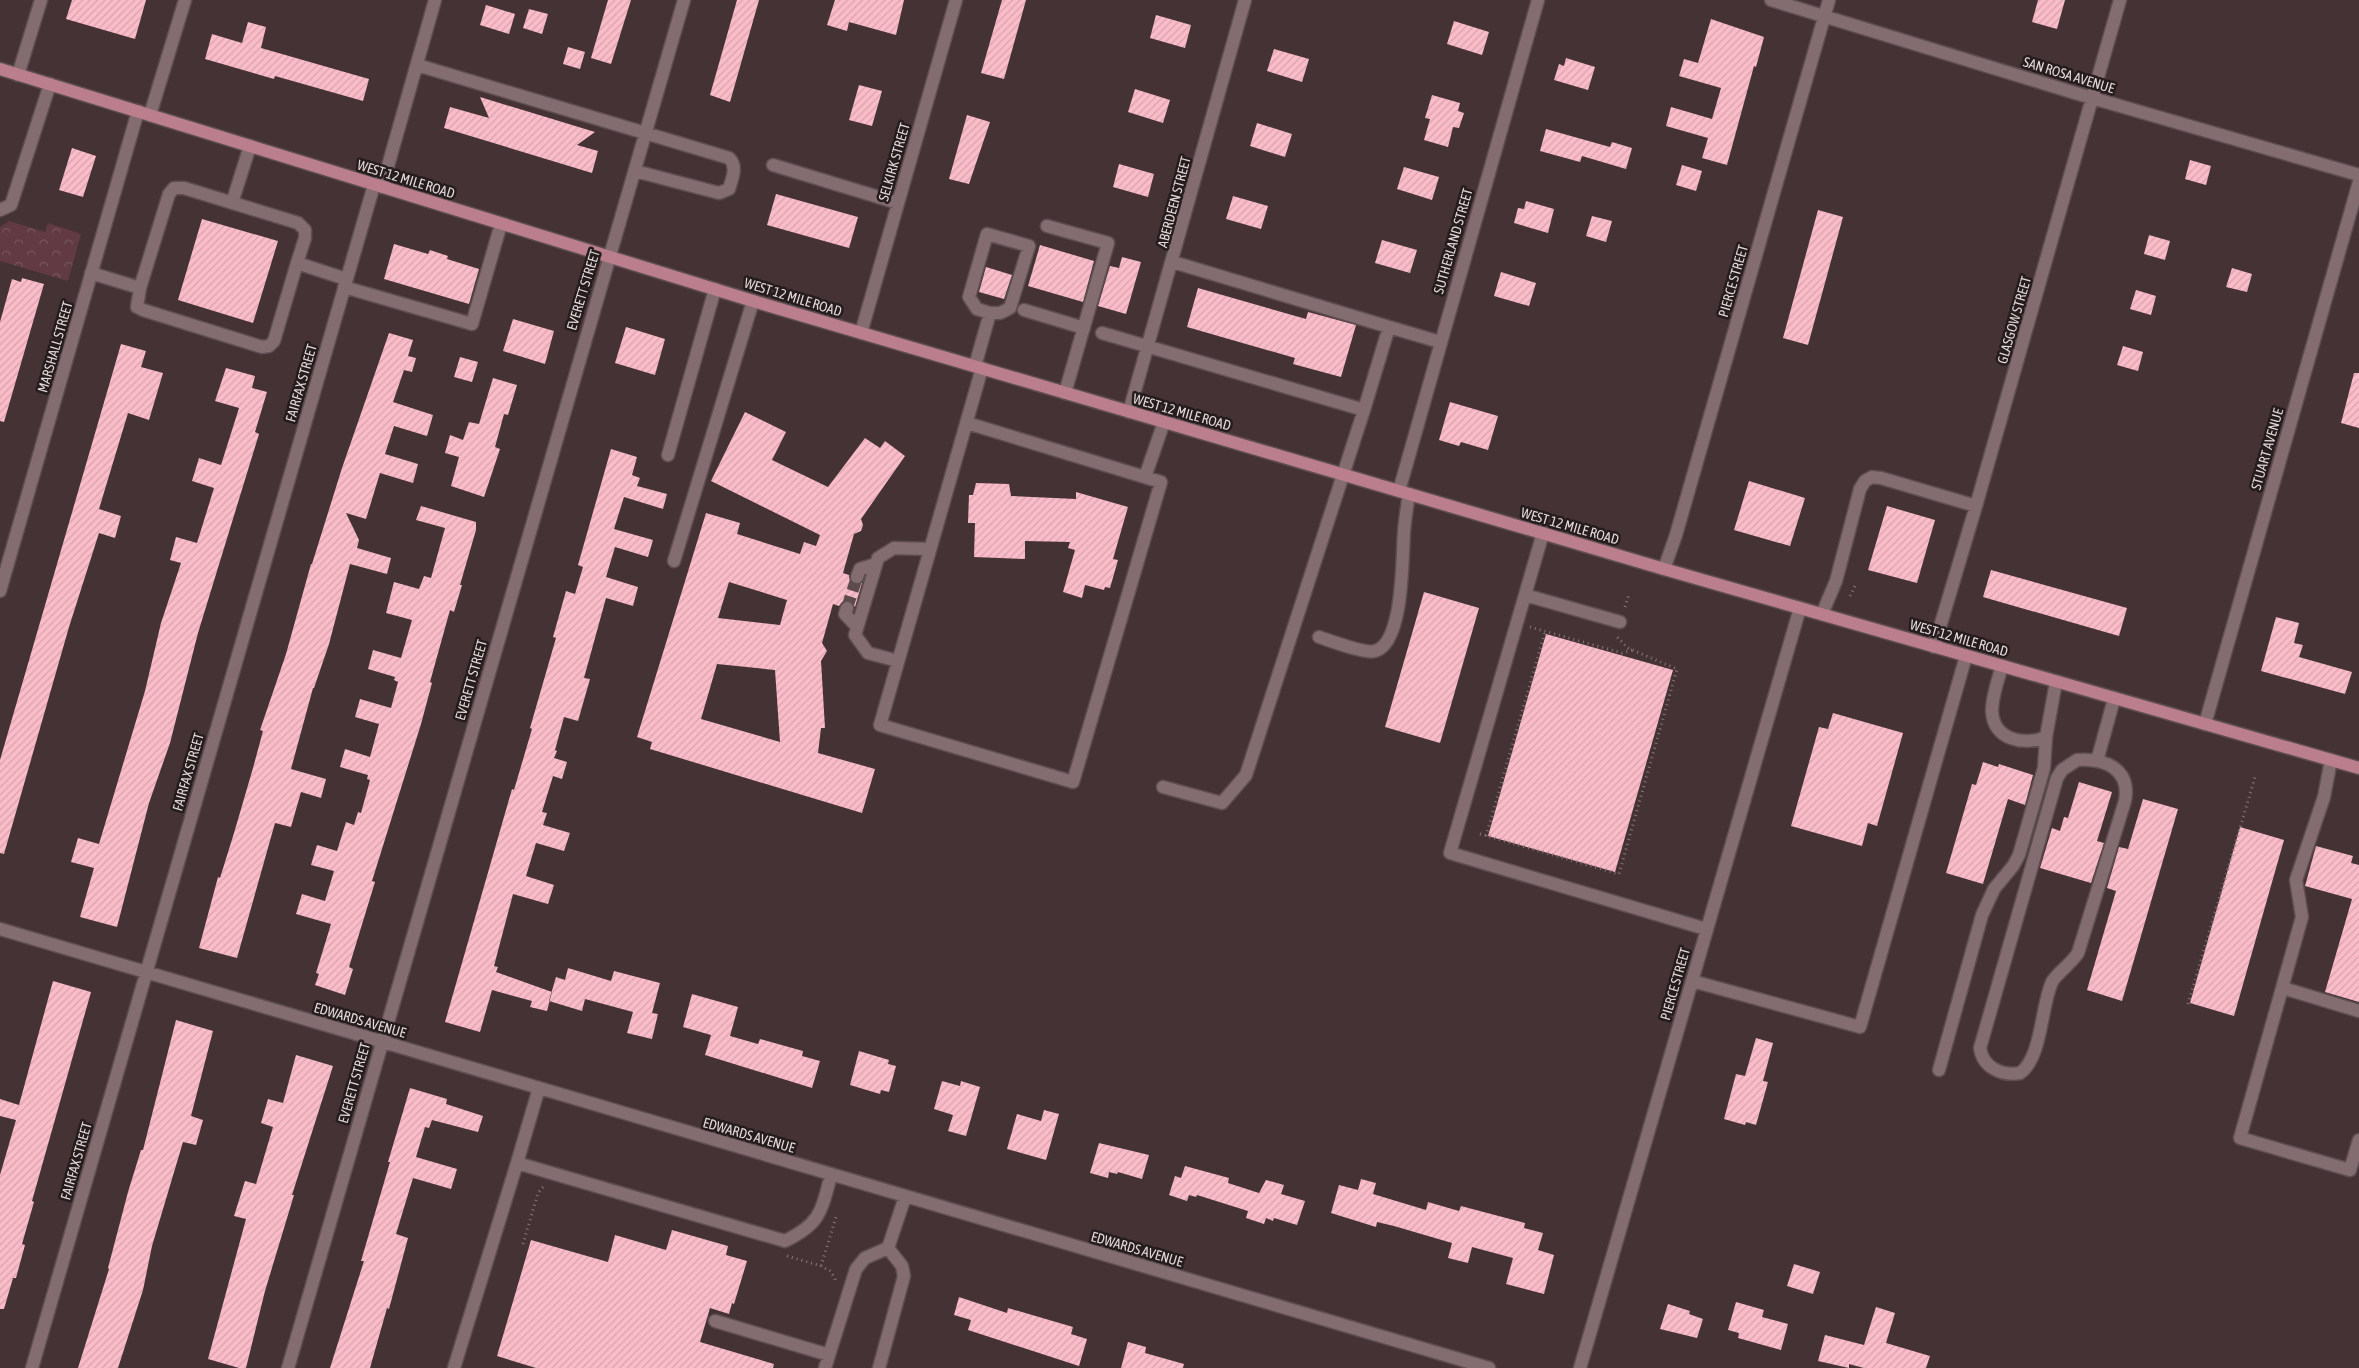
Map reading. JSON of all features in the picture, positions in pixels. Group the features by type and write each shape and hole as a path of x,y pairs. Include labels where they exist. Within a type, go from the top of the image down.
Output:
{"main road":[{"name":"WEST 12 MILE ROAD","path":"0,69 753,301 1664,569 2359,768"}],"street":[{"path":"18,74 41,0"},
{"path":"150,115 185,0"},
{"name":"FAIRFAX STREET","path":"32,1368 345,283 378,186 435,0"},
{"name":"EVERETT STREET","path":"288,1368 684,0"},
{"name":"SELKIRK STREET","path":"861,333 956,0"},
{"name":"ABERDEEN STREET","path":"1129,412 1173,262 1245,0"},
{"name":"SUTHERLAND STREET","path":"1319,637 1373,652 1384,647 1391,635 1401,589 1404,492 1440,342 1538,0"},
{"name":"SAN ROSA AVENUE","path":"1771,0 2092,98 2359,175"},
{"name":"PIERCE STREET","path":"1664,569 1676,535 1829,0"},
{"name":"GLASGOW STREET","path":"1934,646 1976,506 2120,0"},
{"path":"416,65 729,158 733,162 734,168 729,189 719,193 635,171"},
{"path":"0,210 11,205 50,84"},
{"name":"MARSHALL STREET","path":"0,591 138,111"},
{"path":"232,203 250,146"},
{"path":"773,165 898,203"},
{"name":"STUART AVENUE","path":"2205,724 2359,182"},
{"path":"174,188 184,188 298,224 304,230 305,238 297,263 274,341 268,346 262,347 137,307 140,288 169,194 174,188"},
{"path":"297,263 345,283 472,324 501,224"},
{"path":"1047,226 1108,244 1065,393"},
{"path":"987,234 1029,246 1010,308 1000,313 990,313 976,309 969,297 987,234"},
{"path":"1173,262 1440,342"},
{"path":"91,273 140,288"},
{"path":"668,455 715,289"},
{"path":"674,561 753,301"},
{"path":"1024,310 1084,328"},
{"path":"966,423 1161,482 1073,782 880,725 966,423 990,313"},
{"path":"1163,787 1222,803 1246,775 1389,327"},
{"path":"1102,333 1364,410"},
{"path":"1145,477 1164,422"},
{"path":"1822,614 1836,581 1856,500 1865,481 1872,477 1881,478 1976,506"},
{"path":"1543,533 1450,853 1706,929"},
{"path":"898,660 868,653 855,635 857,627 878,558 894,548 930,549"},
{"path":"857,577 860,569 876,564"},
{"path":"1525,595 1620,622"},
{"path":"847,608 845,614 857,627"},
{"name":"PIERCE STREET","path":"1580,1368 1800,608"},
{"path":"1692,981 1860,1027 1966,656"},
{"path":"2002,666 1993,702 1992,713 1995,723 2009,738 2019,742 2028,743 2046,738"},
{"path":"1939,1070 1982,915 1994,889 2013,866 2019,855 2044,768 2046,738 2056,682"},
{"path":"2097,761 2114,699"},
{"path":"2077,760 2097,761 2114,768 2121,774 2126,782 2127,791 2102,877 2078,953 2069,966 2053,981 2030,1062 2020,1073 2003,1073 1986,1063 1980,1048 2057,778 2062,770 2077,760"},
{"path":"2330,760 2324,797 2296,880 2302,917 2240,1138 2350,1170 2359,1140"},
{"name":"EDWARDS AVENUE","path":"0,929 1489,1368"},
{"path":"2283,988 2359,1010"},
{"path":"454,1368 539,1088"},
{"path":"517,1163 785,1241 806,1231 821,1212 832,1175"},
{"path":"825,1368 856,1269 865,1258 888,1248 905,1197"},
{"path":"879,1368 904,1276 902,1266 888,1248"},
{"path":"715,1321 829,1355"}],"path":[{"path":"1850,596 1855,586"},
{"path":"1480,834 1619,874 1677,669 1633,650 1616,636 1629,594"},
{"path":"1516,623 1622,653 1633,650"},
{"path":"1486,836 1545,632"},
{"path":"2188,1004 2255,777"},
{"path":"523,1244 538,1193 541,1187 546,1186"},
{"path":"821,1266 837,1212"},
{"path":"783,1255 821,1266 830,1271 835,1278 834,1288"}],"green space":[{"path":"9,221 45,232 48,223 81,234 68,281 0,261 0,227"}],"building":[{"path":"72,0 146,0 135,39 66,19"},
{"path":"608,0 631,0 611,64 591,58"},
{"path":"737,0 759,0 730,102 710,95"},
{"path":"835,0 904,0 896,35 849,22 847,31 827,25"},
{"path":"1002,0 1026,0 1004,79 981,73"},
{"path":"2038,0 2065,0 2057,29 2032,22"},
{"path":"486,5 515,14 509,34 480,25"},
{"path":"529,9 548,14 542,34 523,28"},
{"path":"1156,15 1191,25 1185,48 1150,38"},
{"path":"1711,19 1764,37 1756,67 1754,66 1727,165 1702,158 1708,138 1666,126 1671,107 1712,119 1721,88 1679,76 1684,59 1698,63"},
{"path":"1454,21 1489,32 1482,55 1447,44"},
{"path":"248,22 266,27 261,48 369,79 363,101 275,76 274,79 205,59 212,34 242,43"},
{"path":"568,47 585,52 580,69 563,64"},
{"path":"1274,49 1309,59 1302,82 1267,71"},
{"path":"1566,58 1595,67 1588,90 1554,80 1559,64 1564,66"},
{"path":"859,85 882,91 872,126 849,120"},
{"path":"1135,89 1170,100 1163,123 1128,112"},
{"path":"1432,95 1460,103 1458,111 1464,113 1459,128 1453,127 1448,147 1424,140 1430,119 1425,118"},
{"path":"480,97 595,132 577,145 598,151 592,173 444,128 450,107 489,118"},
{"path":"967,115 990,122 969,184 949,179"},
{"path":"1257,123 1292,134 1285,157 1250,146"},
{"path":"1546,129 1610,147 1612,142 1632,148 1626,169 1582,156 1580,162 1540,151"},
{"path":"72,148 96,156 83,197 59,190"},
{"path":"2190,160 2211,166 2206,185 2185,179"},
{"path":"1119,164 1154,174 1148,197 1113,187"},
{"path":"1682,165 1702,171 1696,191 1676,185"},
{"path":"1404,167 1439,177 1432,200 1397,189"},
{"path":"776,194 858,217 849,248 767,225"},
{"path":"1233,196 1268,206 1261,229 1226,219"},
{"path":"1526,201 1554,209 1548,233 1514,223 1518,208 1524,209"},
{"path":"1818,210 1843,217 1808,345 1783,338"},
{"path":"1592,216 1612,221 1606,242 1586,236"},
{"path":"202,219 278,241 253,323 178,300"},
{"path":"2149,235 2170,241 2165,260 2144,254"},
{"path":"1382,240 1417,250 1410,273 1375,263"},
{"path":"394,244 428,254 430,250 448,256 447,259 479,269 469,304 384,279"},
{"path":"1040,245 1094,261 1083,302 1028,286"},
{"path":"1122,257 1141,262 1126,314 1098,306 1110,266 1119,268"},
{"path":"986,267 1012,275 1004,299 979,292"},
{"path":"2232,268 2252,274 2247,292 2226,287"},
{"path":"1501,272 1536,283 1529,306 1494,296"},
{"path":"22,278 44,284 4,422 0,421 0,322 12,279 21,282"},
{"path":"1198,288 1306,319 1308,312 1356,325 1341,377 1293,364 1295,358 1187,327"},
{"path":"2136,290 2156,296 2151,315 2130,309"},
{"path":"513,319 554,331 545,364 503,351"},
{"path":"626,327 665,339 655,375 615,363"},
{"path":"389,333 413,340 408,356 416,358 412,372 404,370 393,402 433,415 427,436 394,426 385,454 418,464 413,483 380,473 366,519 346,513 359,540 357,548 391,558 387,574 350,564 329,644 313,688 291,769 326,779 321,798 301,792 291,827 275,823 237,958 199,948 218,877 220,878 253,768 263,731 260,730 286,654 311,564"},
{"path":"121,344 146,351 141,367 163,373 149,420 128,413 99,509 121,516 115,538 99,533 69,627 4,854 0,853 0,760"},
{"path":"2123,346 2143,352 2138,371 2117,365"},
{"path":"460,357 478,362 472,382 454,377"},
{"path":"226,368 255,376 252,388 267,392 255,432 259,434 198,633 170,743 149,803 117,927 80,917 94,868 71,862 78,838 99,844 145,691 161,623 181,563 170,560 176,537 197,543 214,488 192,481 199,458 221,465 239,408 215,401"},
{"path":"2354,373 2359,373 2359,428 2341,423"},
{"path":"493,378 517,385 508,415 504,414 495,447 500,449 484,497 451,486 459,457 445,453 450,435 463,440 469,422 479,424"},
{"path":"1450,402 1498,416 1488,450 1461,442 1459,446 1439,440"},
{"path":"745,412 786,432 772,460 828,487 865,438 880,448 885,441 905,456 861,519 863,525 861,531 854,534 843,573 849,575 850,582 854,584 862,583 855,607 849,600 842,602 839,606 833,604 822,643 827,651 821,661 825,728 821,728 818,753 875,769 862,813 650,749 652,742 637,737 706,513 740,523 737,534 800,554 804,542 816,546 820,535 711,481","holes":["729,582 787,600 780,625 718,618","717,664 775,670 780,742 701,719"]},
{"path":"611,449 637,457 632,475 640,478 637,486 667,494 663,509 624,497 614,529 653,540 648,557 615,547 606,577 638,587 633,606 606,598 584,678 590,679 578,721 564,717 555,750 557,751 554,758 567,762 562,779 553,776 542,812 547,813 543,825 570,833 564,851 536,843 526,876 554,885 548,904 513,894 494,966 498,967 496,972 552,992 547,1011 530,1007 532,1001 492,990 480,1032 445,1022 512,789 514,790 532,729 530,728 556,638 553,637 566,591 575,594 583,567 578,565"},
{"path":"1749,481 1805,498 1790,546 1734,530"},
{"path":"976,483 1009,484 1011,496 1076,499 1076,492 1128,507 1113,559 1118,560 1110,588 1105,587 1104,590 1085,585 1082,598 1063,592 1075,550 1068,548 1070,542 1025,541 1025,559 974,557 975,523 968,523 969,495 973,495"},
{"path":"421,506 476,522 476,530 454,612 450,610 430,682 432,683 421,724 372,881 375,882 349,967 353,969 345,995 315,985 319,974 316,973 331,924 296,914 302,894 325,901 334,871 311,865 317,845 337,851 346,822 354,825 358,812 361,813 370,780 367,779 368,775 340,767 345,749 370,757 379,724 355,717 360,699 391,708 398,682 394,680 395,677 368,669 373,650 401,658 412,620 386,613 394,582 419,589 424,576 431,578 445,528 416,520"},
{"path":"1887,506 1935,520 1917,583 1868,570"},
{"path":"1991,570 2127,608 2119,636 1983,597"},
{"path":"1424,592 1479,608 1440,743 1385,727"},
{"path":"2276,617 2299,623 2294,643 2303,645 2299,657 2352,672 2345,694 2261,671"},
{"path":"1546,634 1673,670 1615,872 1488,836"},
{"path":"1833,713 1903,733 1877,826 1868,823 1862,846 1791,826 1819,727 1828,729"},
{"path":"1983,762 1998,767 1999,764 2033,775 2025,805 2008,799 1983,884 1946,873 1972,784 1976,785"},
{"path":"2079,782 2112,792 2097,841 2104,843 2091,883 2040,868 2052,828 2060,831 2064,817 2068,818"},
{"path":"2143,799 2178,809 2122,1001 2087,990 2116,891 2107,888 2119,847 2128,849"},
{"path":"2240,827 2284,840 2234,1016 2190,1003"},
{"path":"2316,846 2353,856 2351,863 2359,865 2359,1002 2325,992 2352,899 2305,886"},
{"path":"568,968 611,981 614,971 660,983 652,1013 658,1014 652,1039 627,1033 633,1012 585,999 582,1011 549,1001 556,977 565,980"},
{"path":"53,981 91,992 32,1201 34,1202 22,1244 25,1245 16,1278 13,1278 4,1309 0,1309 0,1175 16,1120 0,1116 0,1099 19,1105"},
{"path":"692,994 738,1007 730,1036 758,1044 760,1039 803,1051 802,1056 820,1061 812,1088 705,1055 711,1035 683,1027"},
{"path":"176,1020 213,1031 191,1116 203,1120 196,1145 183,1142 152,1246 143,1290 118,1368 78,1368 109,1269 128,1192 141,1150 143,1150"},
{"path":"1756,1038 1773,1043 1763,1081 1768,1082 1756,1125 1746,1122 1745,1125 1724,1119 1736,1074 1745,1076"},
{"path":"859,1051 889,1060 888,1064 896,1066 889,1092 881,1090 880,1094 850,1085"},
{"path":"296,1055 333,1066 292,1195 294,1195 265,1291 246,1368 239,1368 208,1359 246,1219 234,1216 245,1181 256,1184 273,1127 261,1123 268,1099 283,1103"},
{"path":"942,1081 960,1086 961,1081 980,1087 966,1136 948,1131 953,1115 934,1109"},
{"path":"410,1088 447,1099 446,1104 483,1116 478,1132 432,1120 429,1128 425,1127 416,1157 457,1169 451,1189 413,1178 396,1234 408,1238 389,1309 387,1308 370,1368 330,1368 364,1261 361,1261"},
{"path":"1044,1110 1059,1114 1046,1160 1007,1149 1017,1114 1041,1121"},
{"path":"1099,1143 1149,1155 1142,1179 1118,1172 1117,1174 1109,1172 1108,1178 1090,1173"},
{"path":"1185,1166 1229,1178 1228,1183 1259,1193 1266,1180 1284,1185 1281,1194 1305,1201 1297,1225 1274,1218 1273,1221 1266,1218 1264,1224 1246,1218 1248,1211 1197,1195 1196,1197 1189,1195 1187,1201 1169,1195 1175,1176 1181,1178"},
{"path":"1361,1179 1376,1183 1373,1194 1426,1210 1428,1202 1459,1211 1461,1206 1525,1223 1524,1228 1543,1233 1538,1250 1554,1255 1544,1294 1506,1284 1513,1258 1472,1247 1468,1263 1448,1258 1452,1243 1377,1222 1376,1227 1331,1213 1339,1185 1358,1190"},
{"path":"672,1230 728,1246 726,1255 747,1261 734,1304 732,1303 729,1314 710,1308 700,1342 774,1364 773,1368 536,1368 497,1356 531,1240 608,1262 615,1235 666,1250"},
{"path":"1794,1264 1820,1272 1813,1294 1787,1286"},
{"path":"959,1297 1007,1313 1008,1308 1073,1327 1071,1334 1087,1339 1079,1366 968,1330 971,1320 954,1315"},
{"path":"1736,1302 1764,1310 1762,1317 1788,1324 1781,1350 1738,1338 1739,1333 1728,1330"},
{"path":"1668,1304 1690,1311 1689,1314 1703,1319 1697,1338 1660,1329"},
{"path":"1876,1307 1895,1313 1886,1343 1930,1356 1926,1368 1864,1368 1849,1364 1849,1368 1818,1361 1825,1335 1864,1345"},
{"path":"1128,1342 1146,1347 1145,1353 1184,1364 1183,1368 1121,1368"}],"tunnel":[{"path":"847,608 857,577"}]}
